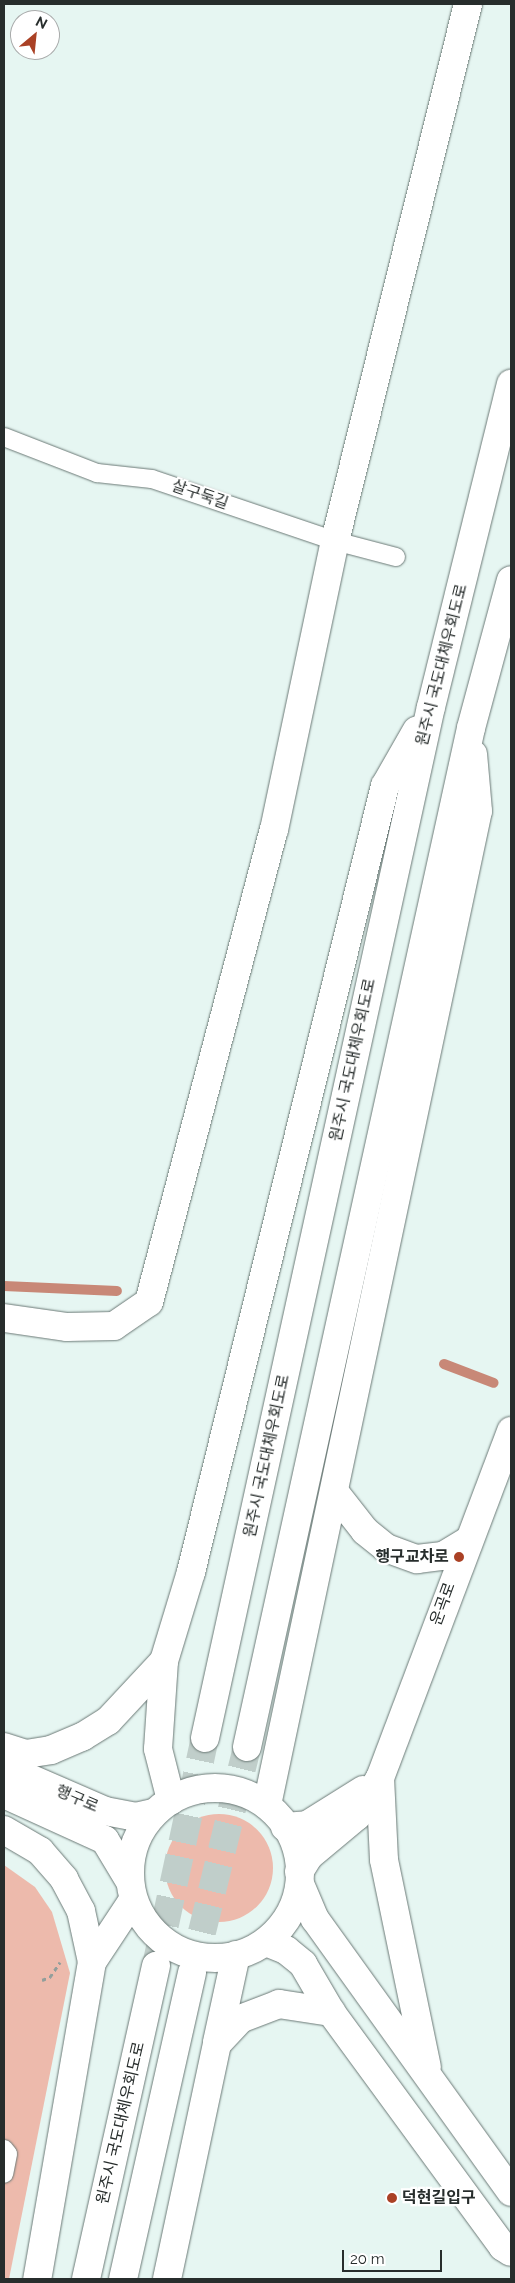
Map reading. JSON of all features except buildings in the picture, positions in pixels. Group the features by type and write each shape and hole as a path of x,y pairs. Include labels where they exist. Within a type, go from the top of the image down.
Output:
{"main road":[{"path":"4,1318 67,1327 114,1326 149,1302 274,830 335,541 468,4"},
{"name":"원주시 국도대체우회도로","path":"205,1738 430,707 511,384"},
{"path":"247,1747 471,728 511,580"},
{"path":"163,1807 158,1749 164,1660 191,1572 385,786 430,707"},
{"path":"266,1806 336,1494 478,811 471,728"},
{"name":"운곡로","path":"380,1778 466,1542 511,1431"},
{"path":"336,1494 365,1531 386,1548 418,1559 443,1556 466,1542"},
{"path":"4,1747 26,1754 51,1750 82,1737 108,1721 164,1660"},
{"name":"행구로","path":"4,1767 105,1812 136,1817 163,1807"},
{"path":"285,1827 308,1825 380,1778"},
{"path":"131,1890 144,1921 178,1951 200,1958 236,1955 266,1942 282,1926 309,1856 356,1816 380,1778"},
{"path":"380,1778 384,1860 429,2077"},
{"path":"37,2279 92,1962 131,1890 135,1841 163,1807 214,1788 233,1790 266,1806 285,1827 315,1920 511,2192"},
{"name":"행구로","path":"4,1794 104,1840 131,1890"},
{"path":"4,1830 40,1851 64,1879 81,1911 92,1962"},
{"path":"266,1942 286,1950 303,1964 331,2012 503,2247 511,2252"},
{"path":"167,2279 236,1955"},
{"name":"원주시 국도대체우회도로","path":"86,2279 156,1966"},
{"path":"123,2279 192,1973"},
{"path":"217,2044 240,2020 279,2004 331,2012"}],"lane":[{"name":"살구둑길","path":"4,437 97,473 152,479 335,541 396,557"},
{"path":"4,2149 8,2154 4,2174"}],"shaded area":[{"path":"219,1814 240,1818 257,1830 269,1847 273,1868 269,1889 257,1906 240,1918 219,1922 198,1918 181,1906 169,1889 165,1868 169,1847 181,1830 198,1818"},
{"path":"4,1865 35,1887 52,1912 70,1973 9,2279 4,2279"}],"waterway":[{"path":"4,1286 117,1291"},
{"path":"444,1364 494,1383"}],"tunnel":[{"path":"156,1966 205,1738"},
{"path":"192,1973 247,1747"}],"place":[{"name":"행구교차로","path":"459,1557"},
{"name":"덕현길입구","path":"392,2198"}]}
